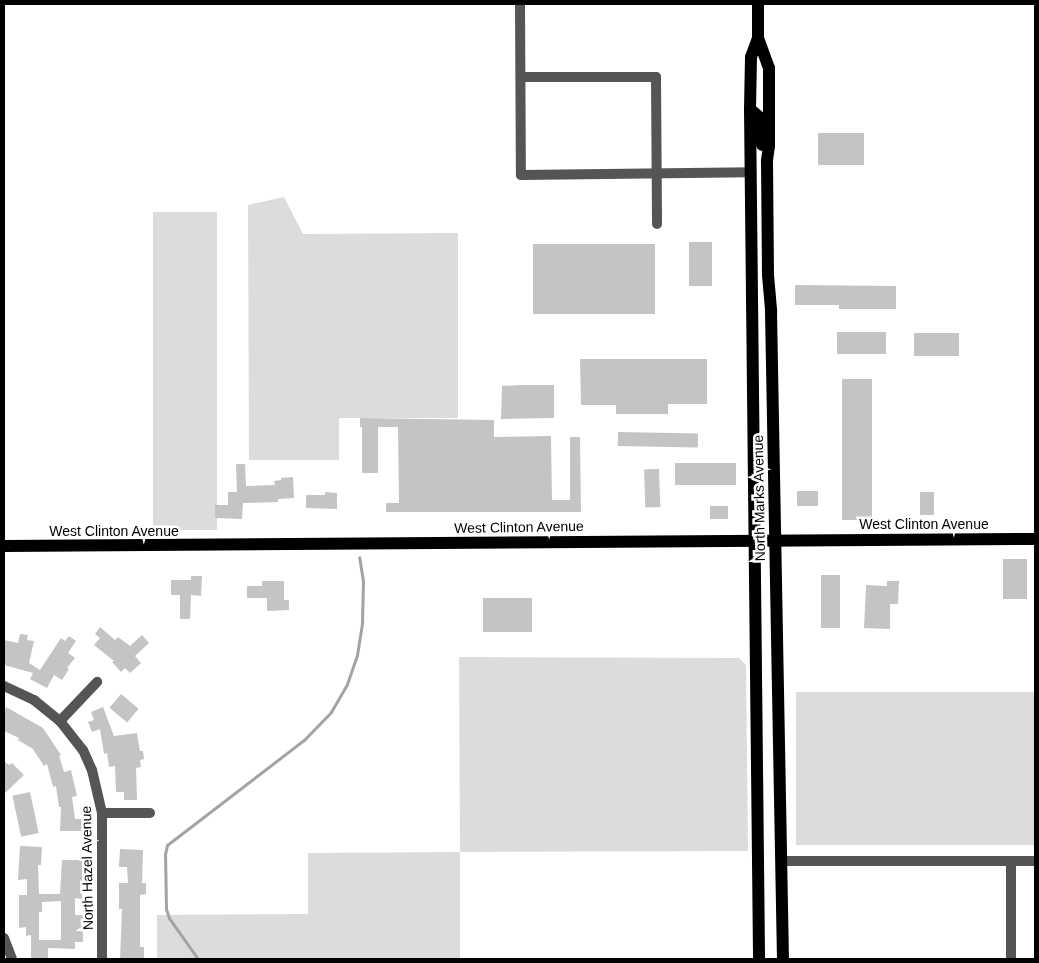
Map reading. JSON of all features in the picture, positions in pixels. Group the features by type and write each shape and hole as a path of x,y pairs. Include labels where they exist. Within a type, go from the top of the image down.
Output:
{"main road":[{"name":"North Marks Avenue","path":"758,4 758,38 769,68 769,146 767,162 783,959"},
{"name":"North Marks Avenue","path":"758,38 751,57 750,109 759,959"},
{"path":"750,109 758,116 767,162"},
{"name":"West Clinton Avenue","path":"4,546 756,539 1035,539"}],"street":[{"path":"520,4 520,175 751,172"},
{"path":"520,77 656,78 657,224"},
{"path":"60,721 97,682"},
{"name":"North Hazel Avenue","path":"4,686 29,697 60,721 83,750 92,770 102,813 102,959"},
{"path":"102,813 150,813"},
{"path":"782,860 1035,861"},
{"path":"1011,861 1011,959"},
{"path":"4,938 12,959"}],"shaded area":[{"path":"284,197 303,234 458,233 458,418 339,418 339,460 249,460 248,205"},
{"path":"153,212 217,212 217,530 153,530"},
{"path":"459,657 739,658 746,665 748,851 460,852"},
{"path":"796,692 1035,692 1035,845 796,845"},
{"path":"460,852 460,959 157,959 157,915 308,914 308,853"}],"building":[{"path":"818,133 864,133 864,165 818,165"},
{"path":"689,242 712,242 712,286 689,286"},
{"path":"533,244 655,244 655,314 533,314"},
{"path":"795,285 896,286 896,309 839,309 839,305 795,305"},
{"path":"837,332 886,332 886,354 837,354"},
{"path":"914,333 959,333 959,356 914,356"},
{"path":"580,359 707,359 707,404 668,404 668,414 616,414 616,405 581,405"},
{"path":"842,379 872,379 872,520 842,520"},
{"path":"554,385 554,418 501,419 502,386"},
{"path":"360,418 494,420 494,437 551,436 552,500 570,500 570,437 580,437 581,512 386,512 386,503 399,503 398,427 378,427 378,473 362,473 362,427 360,427"},
{"path":"618,432 698,433 698,447 618,446"},
{"path":"675,463 736,463 736,485 675,485"},
{"path":"236,464 245,464 246,486 275,485 274,481 293,477 294,498 278,499 278,502 243,503 242,519 215,518 215,505 228,505 228,492 237,492"},
{"path":"659,469 660,507 645,508 644,470"},
{"path":"797,491 818,491 818,506 797,506"},
{"path":"325,492 337,493 337,509 306,508 306,495 325,495"},
{"path":"920,492 934,492 934,515 920,515"},
{"path":"710,506 728,506 728,519 710,519"},
{"path":"1003,559 1027,559 1027,599 1003,599"},
{"path":"821,575 840,575 840,628 821,628"},
{"path":"191,576 202,576 201,596 191,595 190,619 180,619 180,595 171,595 171,580 191,580"},
{"path":"262,581 284,581 284,600 289,600 289,610 267,611 267,598 247,598 247,586 262,586"},
{"path":"887,581 899,581 898,604 890,604 890,629 864,628 866,585 887,586"},
{"path":"483,598 532,598 532,632 483,632"},
{"path":"100,627 115,640 118,637 130,646 142,635 149,643 135,656 141,663 130,673 125,668 121,672 112,662 114,661 94,645 100,638 95,634"},
{"path":"20,634 28,635 27,640 34,641 29,663 40,670 61,638 65,641 69,636 76,641 68,653 75,658 67,668 69,669 62,680 54,675 47,688 30,679 33,673 4,665 4,640 18,643"},
{"path":"121,694 139,709 127,723 109,708"},
{"path":"6,707 43,728 61,755 59,756 64,772 71,770 77,796 72,797 75,819 82,819 82,831 60,831 61,807 59,807 56,786 53,787 47,764 44,766 33,749 18,740 19,738 4,731 4,712"},
{"path":"103,707 114,736 137,733 140,751 143,751 144,759 140,760 141,767 136,768 137,800 124,800 124,792 116,792 115,766 109,767 107,753 104,754 100,729 92,732 88,722 94,720 91,712"},
{"path":"4,761 9,765 12,763 24,775 4,794"},
{"path":"30,792 39,833 21,837 12,796"},
{"path":"20,846 42,847 41,865 38,865 39,894 60,894 62,860 82,860 82,899 75,898 75,915 83,915 83,942 75,942 75,949 48,948 48,959 31,959 31,935 26,936 26,927 19,928 19,895 27,895 27,879 18,880","holes":["61,901 61,940 39,940 39,912 42,912 42,902"]},
{"path":"120,849 143,850 142,883 146,883 146,894 140,895 140,947 144,947 144,959 120,959 122,909 119,909 119,883 128,883 127,867 119,867"}],"waterway":[{"path":"198,959 169,918 166,909 165,854 167,845 304,740 331,712 347,684 357,655 362,622 363,581 359,557"}]}
